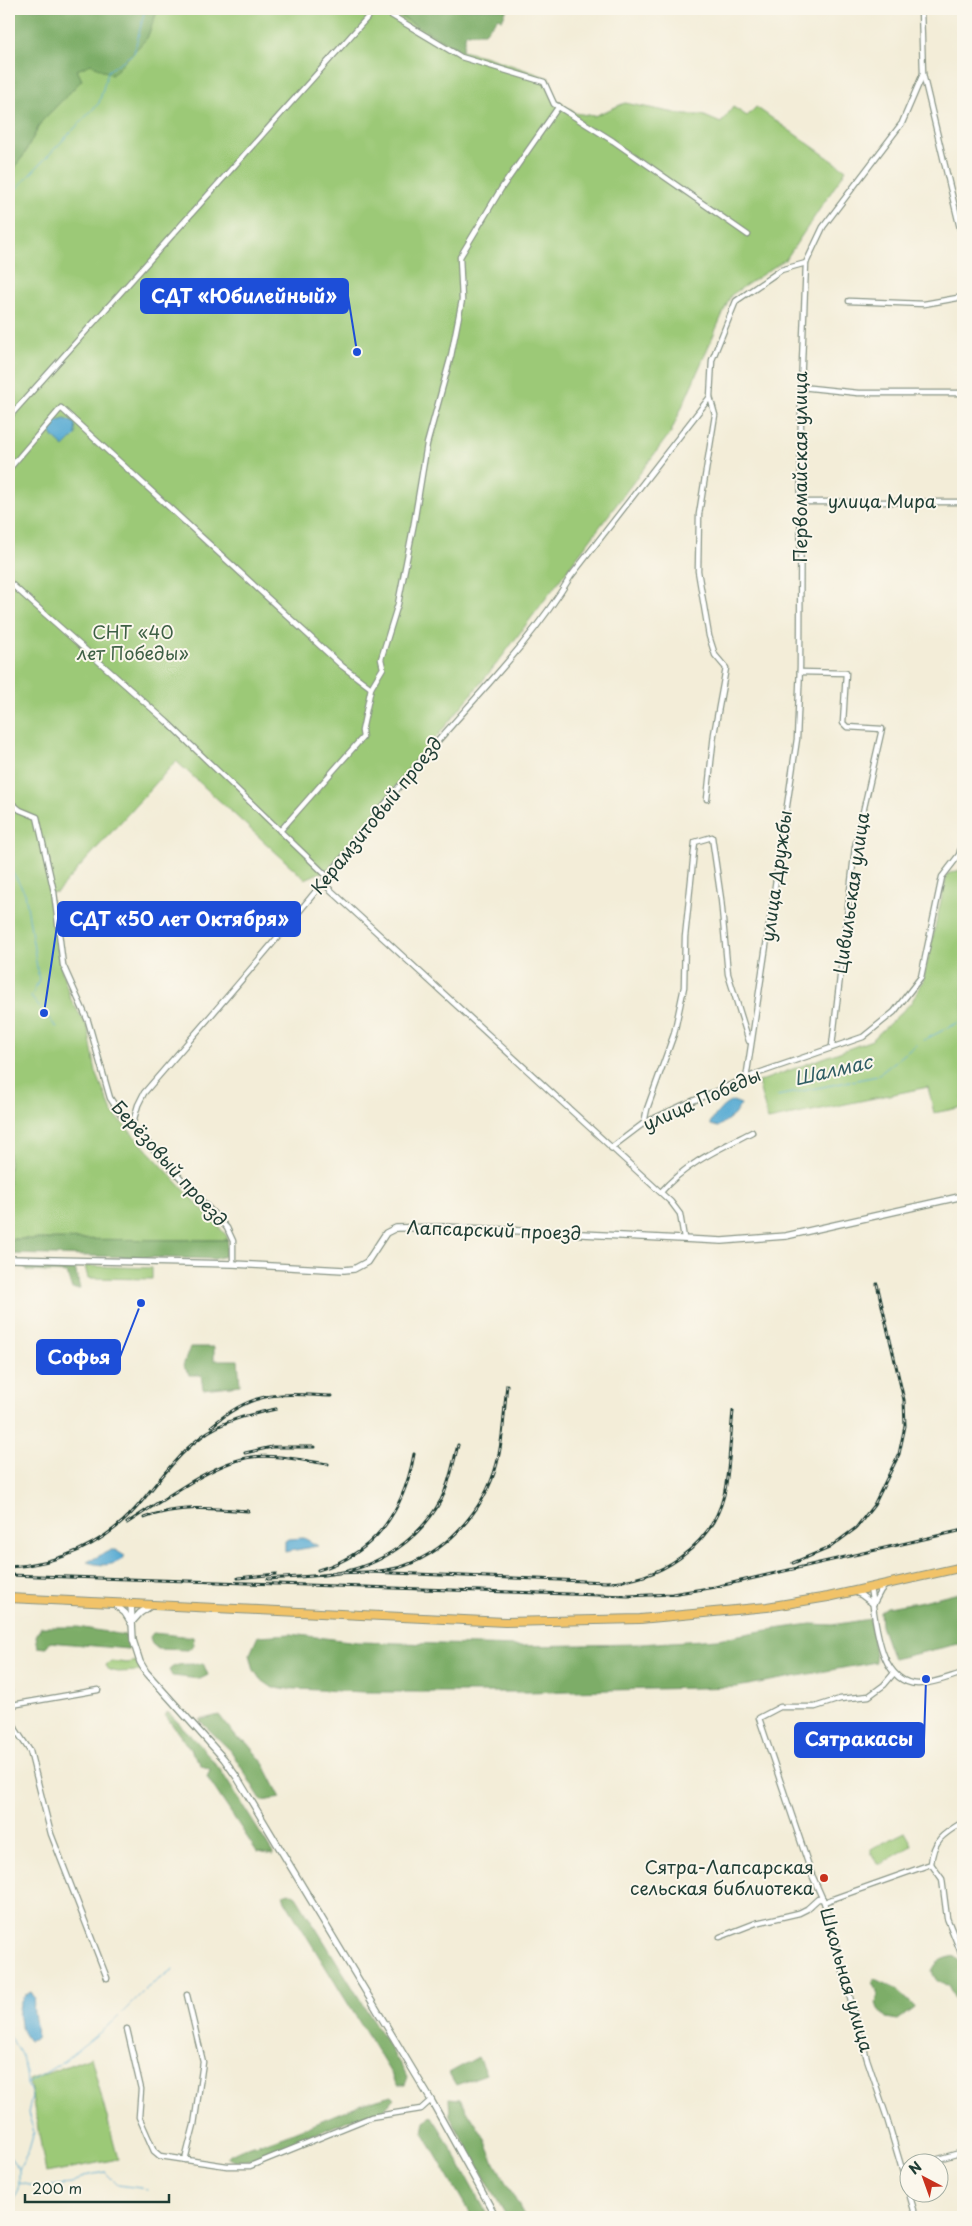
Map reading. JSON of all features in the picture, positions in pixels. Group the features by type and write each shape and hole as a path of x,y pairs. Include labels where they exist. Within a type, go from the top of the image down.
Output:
{"highway":[{"path":"9,1598 505,1622 640,1619 742,1610 853,1592 963,1567"}],"street":[{"path":"9,417 375,9"},
{"path":"381,9 462,57 544,82 554,104 613,141 748,235"},
{"path":"921,9 923,74 963,241"},
{"path":"707,799 714,734 726,668 715,655 709,636 698,571 699,514 715,415 710,397 712,360 736,301 781,270 806,263 822,227 902,123 923,74"},
{"path":"280,831 363,737 362,731 371,688 383,668 381,659 398,604 427,444 451,356 462,300 460,257 501,189 558,106"},
{"name":"Первомайская улица","path":"800,672 801,387 806,263"},
{"path":"849,301 924,304 963,297"},
{"path":"801,387 858,393 963,393"},
{"name":"Керамзитовый проезд","path":"132,1126 138,1105 144,1093 323,883 413,770 497,673 554,603 571,576 710,397"},
{"path":"9,469 61,408 342,666 371,688"},
{"name":"улица Мира","path":"801,502 963,502"},
{"path":"9,582 166,722 328,877"},
{"name":"улица Дружбы","path":"746,1078 797,739 800,672"},
{"name":"Цивильская улица","path":"800,672 846,673 843,723 847,727 882,729 855,847 832,1046"},
{"name":"Берёзовый проезд","path":"9,801 20,810 37,817 54,892 63,965 88,1021 110,1098 115,1107 132,1126 227,1228 233,1241 233,1264"},
{"path":"644,1123 647,1109 674,1034 684,987 685,937 695,842 712,837 721,899 728,974 750,1043"},
{"name":"улица Победы","path":"611,1148 644,1123 746,1078 832,1046 864,1037 894,1012 921,977 942,877 959,855 963,840"},
{"path":"323,883 661,1192 680,1214 684,1238"},
{"path":"661,1192 678,1175 692,1165 752,1132"},
{"name":"Лапсарский проезд","path":"9,1259 354,1269 367,1262 386,1233 396,1228 444,1227 722,1240 786,1236 963,1196"},
{"path":"874,1604 881,1590 887,1584"},
{"path":"870,1588 880,1647 888,1666 894,1672 907,1682 917,1684 963,1673"},
{"path":"853,1592 874,1604"},
{"path":"113,1603 126,1613 131,1623"},
{"path":"131,1604 131,1623 136,1653 146,1672 224,1759 238,1779 432,2100 496,2217"},
{"path":"131,1623 140,1613 152,1605"},
{"name":"Школьная улица","path":"894,1672 884,1685 869,1696 840,1699 815,1707 780,1707 759,1718 812,1875 823,1900 867,2058 900,2162"},
{"path":"9,1684 12,1720 16,1730 30,1751 51,1834 107,1978"},
{"path":"11,1707 98,1690"},
{"path":"963,1822 948,1832 935,1845 931,1864 942,1879 947,1918 963,1958"},
{"path":"720,1937 756,1923 798,1913 808,1909 818,1899 823,1900 931,1864"},
{"path":"185,2160 194,2125 203,2062 187,1995"},
{"path":"127,2029 141,2089 139,2116 154,2151 160,2156 227,2166 250,2166 371,2117 421,2109 432,2100"},
{"path":"950,2156 963,2152"},
{"name":"Школьная улица","path":"912,2204 916,2217"}],"green space":[{"path":"9,9 158,9 147,38 112,75 91,64 77,70 82,80 41,122 24,155 9,174"},
{"name":"СНТ «40 лет Победы»","path":"158,9 387,9 462,51 487,57 549,78 556,100 575,113 594,116 625,103 685,115 702,115 721,123 733,107 747,116 756,107 846,170 786,259 731,295 671,432 498,662 328,869 305,879 176,761 57,892 50,893 61,967 70,998 88,1028 96,1072 112,1112 227,1236 228,1240 9,1239 9,174 24,155 41,122 81,80 77,70 147,38"},
{"path":"387,9 507,9 502,20 498,18 484,33 466,33 462,51"},
{"path":"963,869 963,1107 934,1113 928,1087 768,1120 758,1082 872,1040 911,1003 923,981 947,874"},
{"path":"9,1239 228,1240 225,1256 215,1259 9,1254"},
{"path":"24,1266 75,1268 80,1289 72,1289 67,1273 28,1271"},
{"path":"85,1266 152,1268 152,1279 88,1278"},
{"path":"190,1347 214,1347 214,1360 238,1360 240,1385 203,1389 201,1375 190,1375 183,1366"},
{"path":"963,1591 963,1643 893,1659 881,1626 880,1612 887,1607"},
{"path":"870,1619 876,1662 737,1687 526,1692 364,1692 273,1688 260,1679 254,1670 250,1654 258,1636 291,1634 358,1642 521,1646 640,1644 718,1639 811,1624 832,1625"},
{"path":"41,1627 78,1627 130,1636 131,1644 128,1649 50,1642 46,1648 38,1647 36,1636"},
{"path":"153,1633 193,1637 194,1645 188,1650 158,1649 152,1644 150,1637"},
{"path":"111,1661 127,1663 136,1661 140,1666 140,1671 118,1672 109,1670 106,1665"},
{"path":"203,1663 208,1675 200,1679 172,1676 169,1670 180,1665"},
{"path":"168,1712 202,1747 221,1771 274,1855 257,1852 207,1777 210,1769 202,1766 165,1715"},
{"path":"219,1715 237,1738 246,1742 262,1761 281,1798 262,1801 231,1751 199,1720"},
{"path":"905,1832 912,1844 911,1846 881,1864 877,1864 871,1849"},
{"path":"289,1892 296,1896 408,2077 405,2085 398,2085 285,1901 283,1894"},
{"path":"955,1956 963,1964 962,2002 955,1999 948,1985 937,1981 932,1971 941,1960"},
{"path":"875,1979 896,1989 914,2008 898,2020 886,2018 878,2009 876,2003 878,1993 873,1982"},
{"path":"91,2057 118,2159 46,2173 29,2080"},
{"path":"478,2057 486,2074 456,2085 449,2073"},
{"path":"392,2095 395,2098 383,2111 359,2116 255,2159 236,2162 226,2157 242,2149 272,2140 361,2104"},
{"path":"449,2098 460,2099 484,2137 495,2163 525,2217 507,2217 450,2117"},
{"path":"431,2115 489,2217 472,2217 423,2133 425,2121"}],"water":[{"path":"65,419 75,423 76,435 64,447 54,438 50,431 54,422"},
{"path":"733,1101 741,1104 734,1115 718,1127 711,1125 710,1123 720,1110"},
{"path":"304,1538 318,1546 285,1552 285,1541 288,1539"},
{"path":"111,1550 115,1550 125,1556 117,1562 107,1565 87,1562"},
{"path":"31,1992 35,1998 33,2008 37,2034 36,2039 29,2041 22,2030 19,2008 25,1996"}],"waterway":[{"path":"9,206 14,191 99,103 108,71 134,53 145,9"},
{"path":"9,866 25,893 39,980 31,997 57,1028"},
{"name":"Шалмас","path":"924,1040 963,1020"},
{"name":"Шалмас","path":"777,1096 877,1076 916,1045"},
{"path":"9,2209 19,2189 19,2169 28,2153 34,2132 28,2113 32,2095 27,2084 61,2063 113,2022 147,1988 173,1969"},
{"path":"9,2037 22,2059 26,2071 27,2084"},
{"path":"9,2156 19,2169"},
{"path":"20,2183 39,2187 72,2184 84,2176 105,2172 118,2185 148,2189"},
{"path":"9,2213 10,2217"}],"railway":[{"path":"793,1563 829,1548 856,1528 874,1505 899,1454 905,1426 904,1400 877,1284"},
{"path":"336,1573 379,1571 404,1566 438,1548 466,1522 487,1490 494,1472 502,1437 507,1385"},
{"path":"212,1426 241,1405 269,1396 332,1396"},
{"path":"9,1567 45,1562 62,1557 95,1542 124,1520 175,1461 209,1431 227,1422 276,1409"},
{"path":"370,1572 606,1582 645,1576 680,1558 707,1531 717,1514 726,1485 733,1411"},
{"path":"268,1579 337,1573 368,1564 397,1548 422,1527 441,1500 449,1480 458,1445"},
{"path":"245,1453 272,1447 314,1447"},
{"path":"318,1570 338,1563 356,1553 384,1527 403,1494 414,1454"},
{"path":"127,1523 188,1484 221,1466 237,1460 271,1456 328,1464"},
{"path":"144,1518 169,1511 195,1508 248,1511"},
{"path":"9,1575 628,1596 672,1594 715,1587 963,1530"},
{"path":"238,1578 276,1574"}],"place":[{"name":"СДТ «Юбилейный»","path":"357,352"},
{"name":"СДТ «50 лет Октября»","path":"44,1013"},
{"name":"Софья","path":"141,1303"},
{"name":"Сятракасы","path":"926,1679"},
{"name":"Сятра-Лапсарская сельская библиотека","path":"824,1878"}]}
